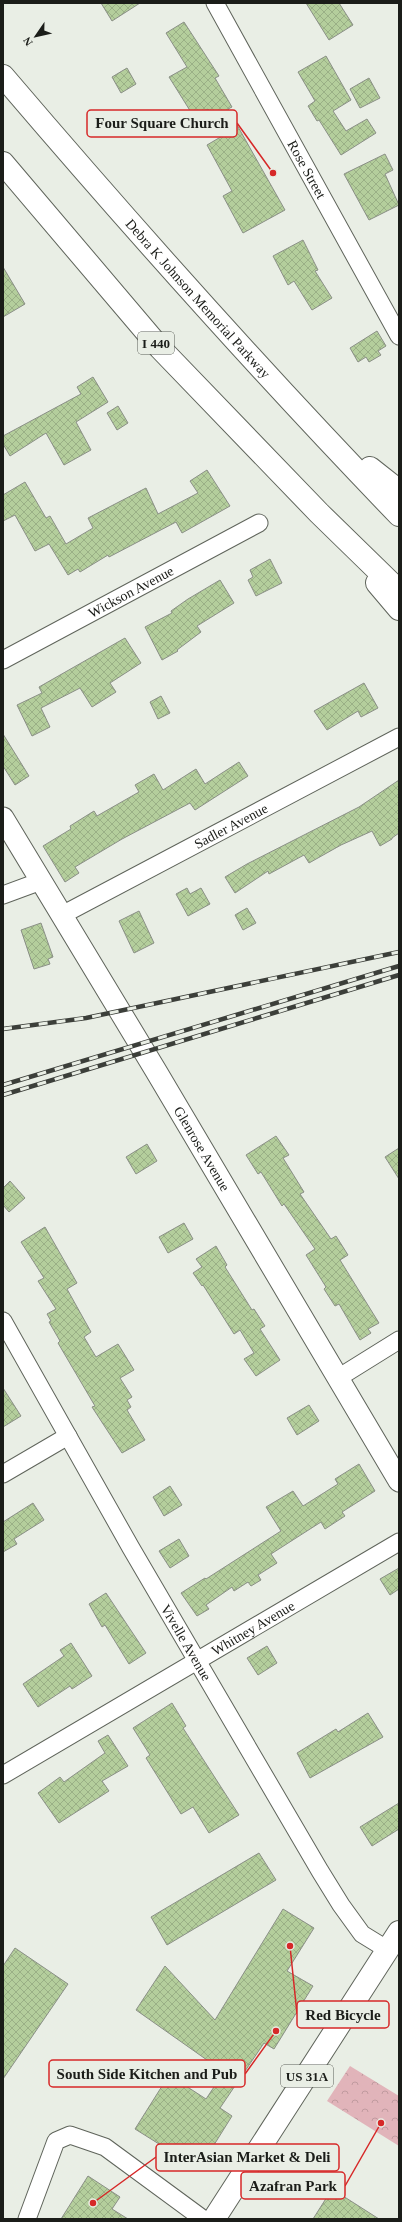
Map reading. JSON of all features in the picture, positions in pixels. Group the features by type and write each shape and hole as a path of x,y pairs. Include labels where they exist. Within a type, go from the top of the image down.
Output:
{"main road":[{"name":"Debra K Johnson Memorial Parkway","path":"3,76 186,286 298,410 399,515"},
{"name":"I 440","path":"3,163 160,348 319,513 399,591"},
{"path":"298,410 399,491"},
{"path":"319,513 399,609"},
{"name":"US 31A","path":"214,2219 393,1941"}],"street":[{"name":"Rose Street","path":"215,3 399,336"},
{"name":"Wickson Avenue","path":"3,660 259,523"},
{"name":"Sadler Avenue","path":"62,915 399,737"},
{"name":"Glenrose Avenue","path":"3,818 399,1481"},
{"path":"3,895 41,880"},
{"name":"Vivelle Avenue","path":"3,1321 131,1548 289,1820 341,1905 362,1934 393,1941"},
{"path":"338,1378 399,1340"},
{"path":"3,1474 68,1436"},
{"name":"Whitney Avenue","path":"3,1775 399,1542"},
{"path":"27,2219 56,2141 70,2135 105,2147 203,2219"}],"green space":[{"path":"350,2066 399,2096 399,2146 327,2101"}],"building":[{"path":"101,3 140,3 112,21"},
{"path":"306,3 339,3 353,25 329,40"},
{"path":"184,22 219,76 215,78 232,107 228,109 285,210 243,233 223,196 232,191 207,145 224,135 208,109 194,117 169,77 187,67 166,33"},
{"path":"326,56 351,100 333,111 346,131 367,119 376,133 341,155 319,120 317,121 308,106 315,101 298,72"},
{"path":"127,68 136,84 121,93 112,77"},
{"path":"369,78 380,98 360,108 350,89"},
{"path":"385,154 393,170 385,174 399,205 369,220 344,174"},
{"path":"303,240 318,270 315,271 332,298 312,310 294,281 288,285 273,256"},
{"path":"3,267 25,304 3,317"},
{"path":"377,331 386,346 378,351 381,355 369,362 366,357 358,362 350,348"},
{"path":"93,377 108,402 76,422 91,450 64,465 46,433 10,456 3,444 3,436 81,394 77,387"},
{"path":"118,406 128,423 117,430 107,413"},
{"path":"207,470 230,506 182,533 176,522 109,557 108,555 80,572 78,569 68,575 49,544 35,551 15,515 3,521 3,495 25,482 46,518 50,516 66,544 93,528 88,518 146,488 158,514 198,493 190,481"},
{"path":"270,559 282,583 256,596 248,580 253,577 250,570"},
{"path":"220,580 234,603 197,626 201,632 177,650 178,651 162,660 145,627 172,613 171,611 188,599"},
{"path":"125,638 141,663 110,683 116,692 92,707 80,688 41,708 50,727 32,736 17,705 42,693 39,687"},
{"path":"364,683 378,708 361,717 358,711 327,730 314,711"},
{"path":"161,696 170,713 158,719 150,702"},
{"path":"3,734 29,776 15,785 3,766"},
{"path":"239,762 248,776 195,810 190,803 122,839 75,867 79,873 65,882 43,846 71,829 70,826 94,811 97,816 139,792 135,785 154,774 163,790 196,769 205,784"},
{"path":"399,780 399,833 380,846 372,831 341,845 309,863 304,855 269,874 268,871 235,893 225,877 247,864 359,807"},
{"path":"187,888 190,894 201,888 210,904 188,916 176,894"},
{"path":"247,908 256,923 243,930 235,915"},
{"path":"139,911 154,943 134,953 119,921"},
{"path":"41,923 53,957 48,959 50,964 34,969 21,930"},
{"path":"276,1136 289,1155 283,1158 304,1192 300,1194 331,1239 336,1236 348,1255 340,1260 379,1323 368,1329 371,1333 360,1340 339,1304 335,1306 324,1289 326,1287 306,1255 315,1249 284,1204 282,1206 261,1172 258,1174 246,1155"},
{"path":"147,1144 157,1161 136,1174 126,1157"},
{"path":"399,1148 399,1179 385,1157"},
{"path":"10,1181 25,1198 9,1212 3,1205 3,1188"},
{"path":"184,1223 193,1239 168,1253 159,1237"},
{"path":"45,1227 77,1283 67,1289 91,1332 84,1337 96,1357 118,1344 134,1370 120,1378 132,1397 127,1400 131,1407 127,1410 145,1440 122,1453 92,1407 95,1406 58,1343 60,1341 49,1322 51,1321 47,1314 56,1309 38,1281 44,1278 21,1242"},
{"path":"216,1246 227,1265 225,1267 252,1310 254,1309 265,1326 260,1329 280,1360 256,1376 244,1359 254,1353 240,1330 234,1334 203,1285 202,1286 193,1273 202,1267 196,1259"},
{"path":"3,1388 21,1416 3,1427"},
{"path":"309,1405 319,1421 297,1435 287,1418"},
{"path":"359,1464 375,1491 342,1512 345,1516 325,1529 321,1522 271,1554 277,1563 258,1575 261,1580 251,1586 248,1582 234,1591 232,1587 206,1605 209,1609 197,1616 181,1593 205,1578 206,1579 281,1531 266,1507 293,1491 303,1506 338,1484 335,1479"},
{"path":"170,1486 182,1505 164,1516 153,1497"},
{"path":"33,1503 44,1520 14,1539 17,1544 3,1552 3,1522"},
{"path":"179,1539 189,1556 170,1568 159,1551"},
{"path":"399,1568 399,1589 390,1595 380,1579"},
{"path":"106,1593 146,1653 129,1664 105,1625 102,1627 89,1604"},
{"path":"71,1643 92,1676 72,1689 70,1686 38,1707 23,1684 64,1656 60,1650"},
{"path":"267,1646 277,1663 258,1675 247,1658"},
{"path":"172,1703 186,1726 183,1728 239,1815 209,1833 193,1807 181,1814 146,1758 150,1755 133,1728"},
{"path":"368,1713 383,1737 310,1778 297,1753 336,1729 338,1732"},
{"path":"108,1735 128,1766 102,1781 109,1791 59,1823 38,1793 60,1777 64,1782 105,1753 98,1741"},
{"path":"399,1803 399,1829 372,1846 360,1827"},
{"path":"259,1853 276,1880 167,1945 151,1917"},
{"path":"283,1909 314,1928 287,1971 313,1986 274,2049 264,2043 220,2108 232,2116 199,2169 135,2129 169,2075 206,2099 224,2072 136,2010 165,1966 215,2020"},
{"path":"15,1948 68,1984 3,2079 3,1966"},
{"path":"88,2176 120,2197 112,2209 128,2219 61,2219"},
{"path":"332,2189 379,2219 313,2219"}],"railway":[{"path":"3,1029 86,1018 399,952"},
{"path":"3,1085 399,966"},
{"path":"3,1095 399,975"}],"place":[{"name":"Four Square Church","path":"273,173"},
{"name":"Red Bicycle","path":"290,1946"},
{"name":"South Side Kitchen and Pub","path":"276,2031"},
{"name":"Azafran Park","path":"381,2123"},
{"name":"InterAsian Market & Deli","path":"93,2203"}]}
